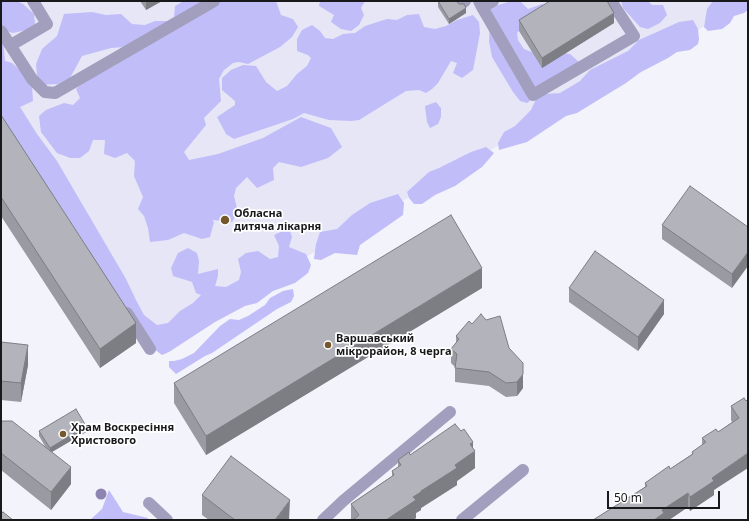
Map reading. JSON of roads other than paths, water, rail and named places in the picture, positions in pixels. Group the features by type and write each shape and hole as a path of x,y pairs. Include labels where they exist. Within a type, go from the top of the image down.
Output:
{"lane":[{"path":"11,45 47,24 33,1"},
{"path":"1,31 32,79 45,92 55,93 214,1"},
{"path":"493,1 480,4 533,95 634,36 612,1"},
{"path":"122,303 150,349"},
{"path":"323,520 343,501 450,412"},
{"path":"462,520 524,470"},
{"path":"148,503 167,520"}],"place":[{"name":"Обласна дитяча лікарня","path":"225,220"},
{"name":"Варшавський мікрорайон, 8 черга","path":"328,345"},
{"name":"Храм Воскресіння Христового","path":"63,434"}]}
